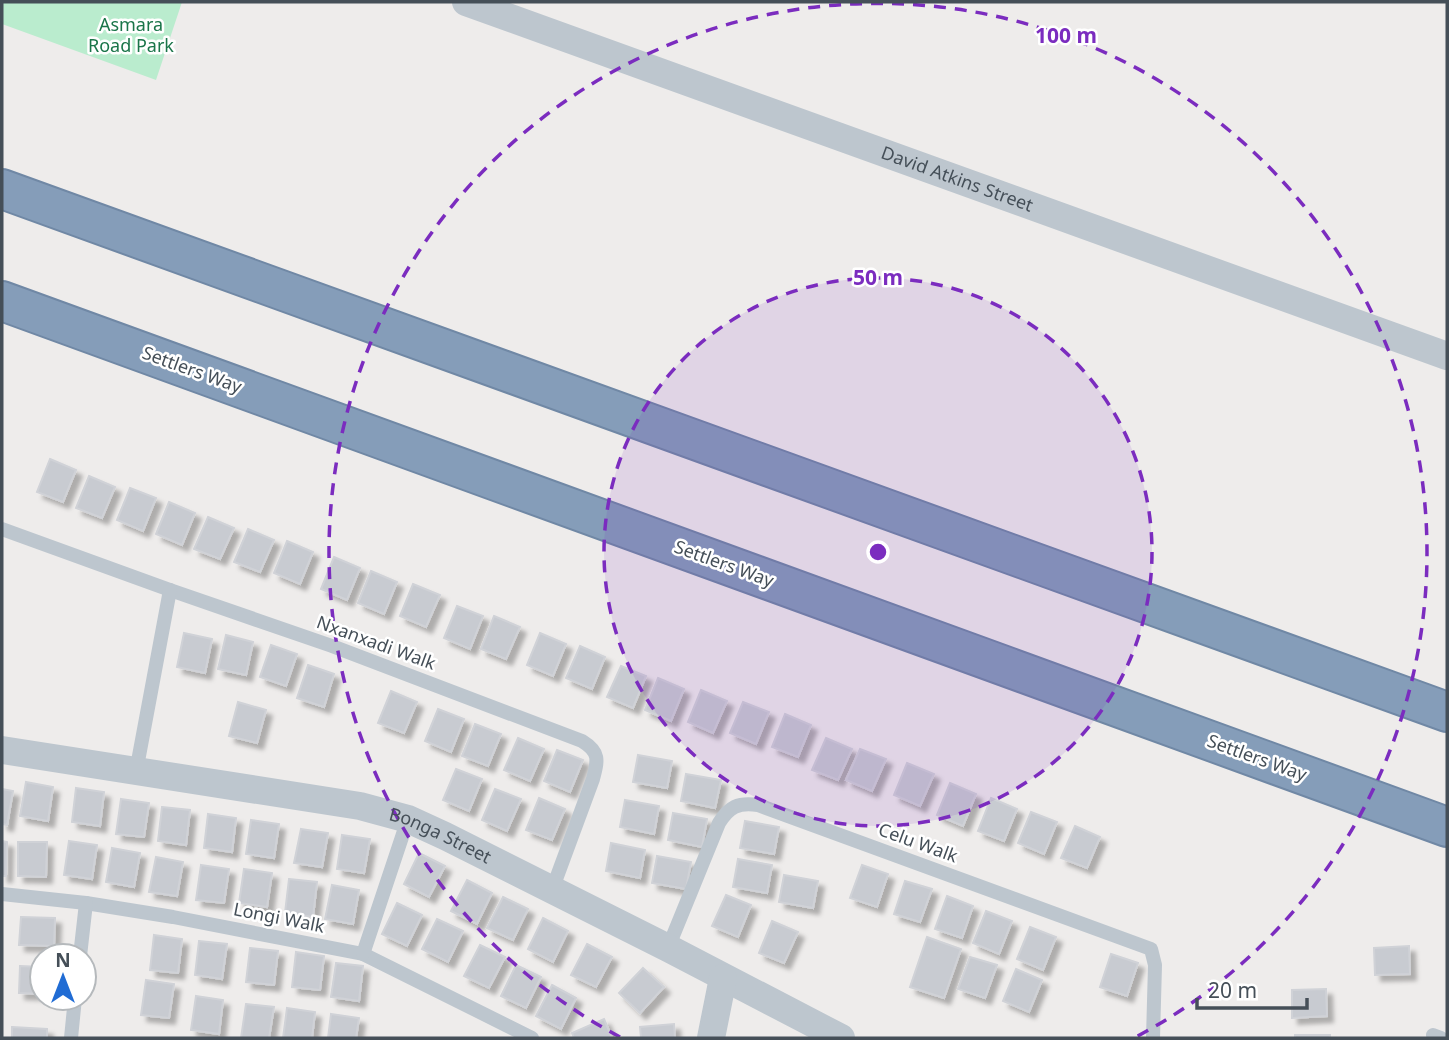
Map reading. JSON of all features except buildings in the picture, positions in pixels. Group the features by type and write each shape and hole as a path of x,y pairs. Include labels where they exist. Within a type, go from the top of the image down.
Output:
{"highway":[{"path":"2,182 80,218"},
{"path":"2,190 1447,712"},
{"name":"Settlers Way","path":"2,301 1447,827"}],"street":[{"name":"David Atkins Street","path":"466,2 1447,356"},
{"name":"Bonga Street","path":"2,750 360,806 408,818 841,1038"},
{"path":"711,1038 723,978"}],"lane":[{"name":"Nxanxadi Walk","path":"2,529 332,646 590,746 595,751 597,765 552,890"},
{"path":"136,772 170,590"},
{"name":"Celu Walk","path":"668,948 719,823 727,811 744,804 758,805 1151,949 1155,965 1153,1038"},
{"path":"363,954 408,818"},
{"name":"Longi Walk","path":"2,894 173,916 363,954 532,1038"},
{"path":"82,942 86,903"},
{"path":"71,1038 74,1012"}],"green space":[{"name":"Asmara Road Park","path":"2,2 182,2 156,80 2,24"}]}
